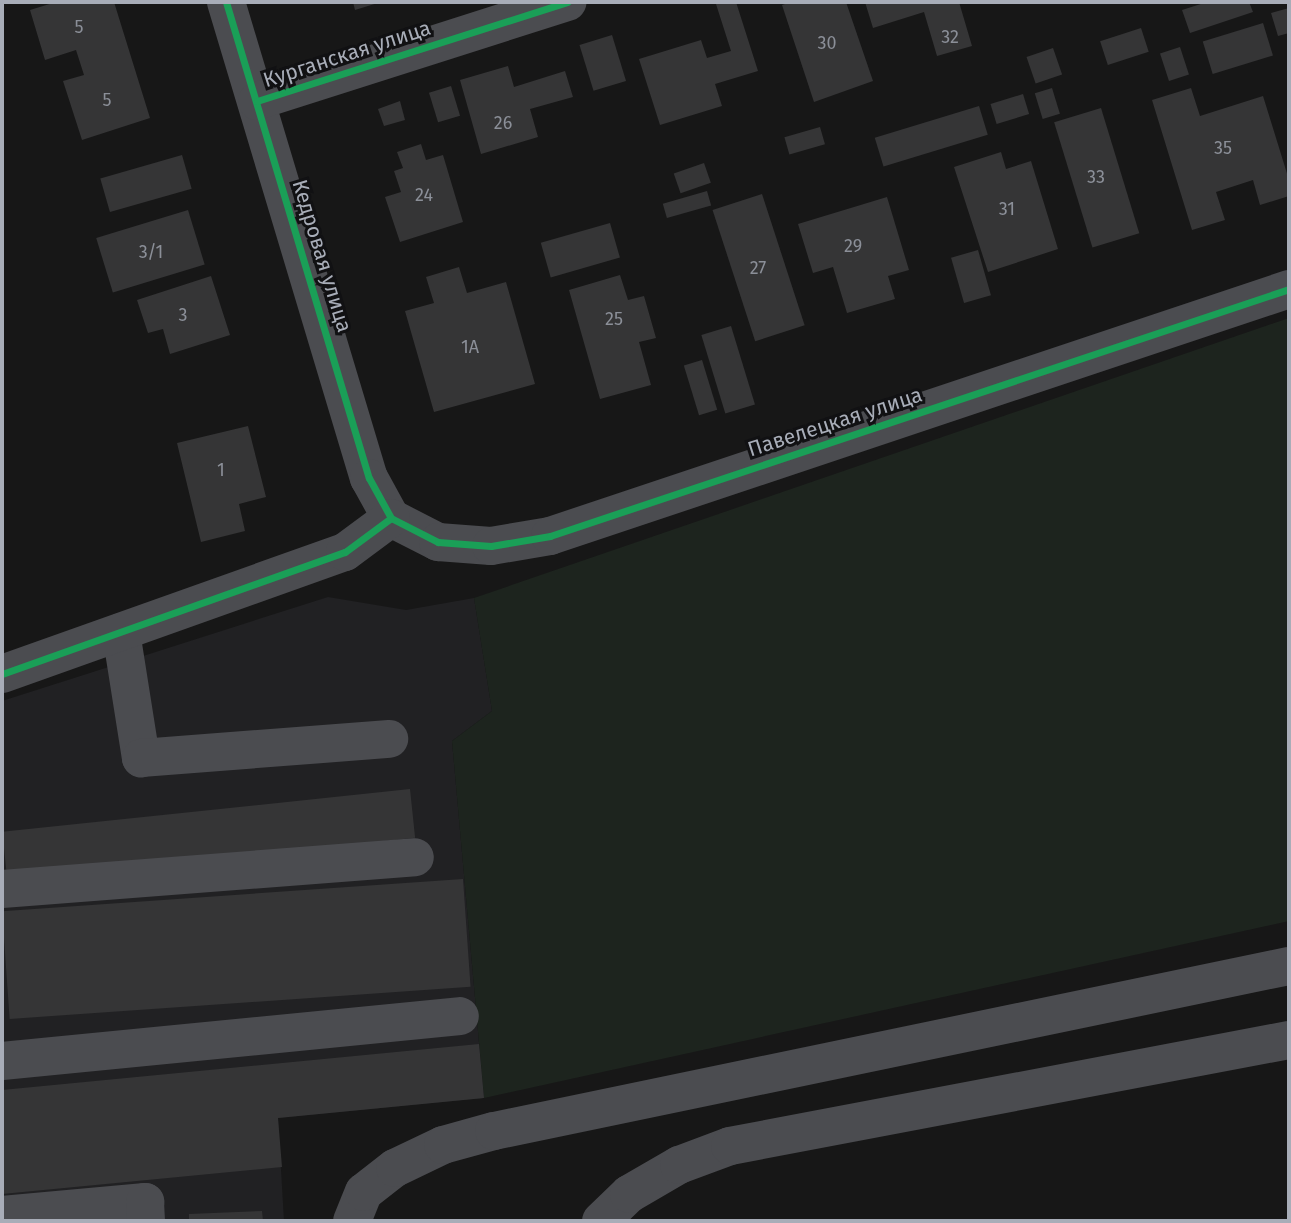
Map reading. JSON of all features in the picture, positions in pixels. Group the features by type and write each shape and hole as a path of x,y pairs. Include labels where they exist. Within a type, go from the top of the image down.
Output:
{"street":[{"name":"Кедровая улица","path":"226,2 369,478 390,518"},
{"name":"Курганская улица","path":"257,101 568,2"},
{"name":"Павелецкая улица","path":"390,518 438,542 491,546 550,536 1289,289"},
{"path":"2,674 345,552 390,518"},
{"path":"121,632 141,758 389,739"},
{"path":"2,889 415,857"},
{"path":"352,1221 363,1192 395,1168 443,1145 494,1130 1289,966"},
{"path":"2,1061 460,1016"},
{"path":"601,1221 629,1194 679,1165 730,1146 1289,1040"},
{"path":"2,1215 145,1202 146,1221"}],"shaded area":[{"path":"1289,318 1289,921 484,1098 452,741 492,711 474,598"},
{"path":"328,597 406,610 474,598 492,711 452,741 484,1098 278,1118 284,1221 2,1221 2,701"}],"building":[{"path":"56,2 114,2 150,118 82,140 63,81 84,75 76,50 45,60 30,10"},
{"path":"353,2 381,2 355,10"},
{"path":"736,2 758,71 715,84 722,106 660,125 639,59 701,40 707,58 731,51 716,4"},
{"path":"791,2 846,2 873,81 814,102 782,5"},
{"path":"865,2 959,2 972,46 937,56 924,12 873,28"},
{"path":"1207,2 1249,2 1253,12 1190,33 1182,10"},
{"path":"1289,8 1289,33 1278,36 1271,13"},
{"path":"1263,23 1273,56 1213,74 1203,41"},
{"path":"1141,28 1149,52 1108,65 1100,41"},
{"path":"612,35 626,81 594,91 579,45"},
{"path":"1180,47 1189,75 1169,81 1160,53"},
{"path":"1053,48 1062,74 1036,84 1027,57"},
{"path":"508,66 514,87 565,71 573,97 530,109 538,137 481,154 460,80"},
{"path":"451,86 460,116 438,122 429,93"},
{"path":"1052,88 1060,114 1043,119 1035,93"},
{"path":"1191,88 1200,116 1263,96 1289,180 1289,196 1260,205 1253,180 1216,192 1225,220 1192,230 1152,100"},
{"path":"1023,94 1029,114 997,124 990,104"},
{"path":"400,101 405,120 384,126 378,109"},
{"path":"979,106 988,135 884,167 875,138"},
{"path":"1101,108 1139,233 1092,248 1054,122"},
{"path":"820,127 825,144 789,155 784,137"},
{"path":"421,144 426,160 443,155 463,222 400,242 385,197 401,192 394,171 403,168 397,152"},
{"path":"1001,152 1006,169 1031,161 1058,249 988,272 954,167"},
{"path":"182,155 192,189 110,212 100,178"},
{"path":"704,163 711,183 681,193 674,173"},
{"path":"707,191 711,205 667,218 663,204"},
{"path":"762,194 805,325 755,341 713,210"},
{"path":"887,197 909,270 888,276 895,299 847,313 833,267 813,273 798,224"},
{"path":"188,210 205,265 113,293 96,238"},
{"path":"610,223 620,258 551,277 541,243"},
{"path":"978,250 991,295 964,303 951,258"},
{"path":"459,267 467,293 506,282 535,384 434,412 405,311 434,303 426,277"},
{"path":"620,275 628,300 644,296 656,338 639,342 651,385 600,399 569,290"},
{"path":"211,276 230,335 170,354 163,329 148,333 137,300"},
{"path":"731,326 755,404 725,413 701,335"},
{"path":"702,360 717,410 699,415 684,366"},
{"path":"248,426 266,497 239,504 245,531 201,542 177,443"},
{"path":"410,789 415,838 7,881 2,832"},
{"path":"463,879 471,987 10,1019 2,911"},
{"path":"479,1044 484,1098 278,1118 282,1167 2,1194 2,1090"},
{"path":"262,1211 263,1221 189,1221 189,1214"}],"cycle path":[{"path":"226,2 369,478 391,518"},
{"path":"257,101 568,2"},
{"path":"391,518 438,542 491,546 550,536 1289,289"},
{"path":"2,674 345,552 391,518"}]}
